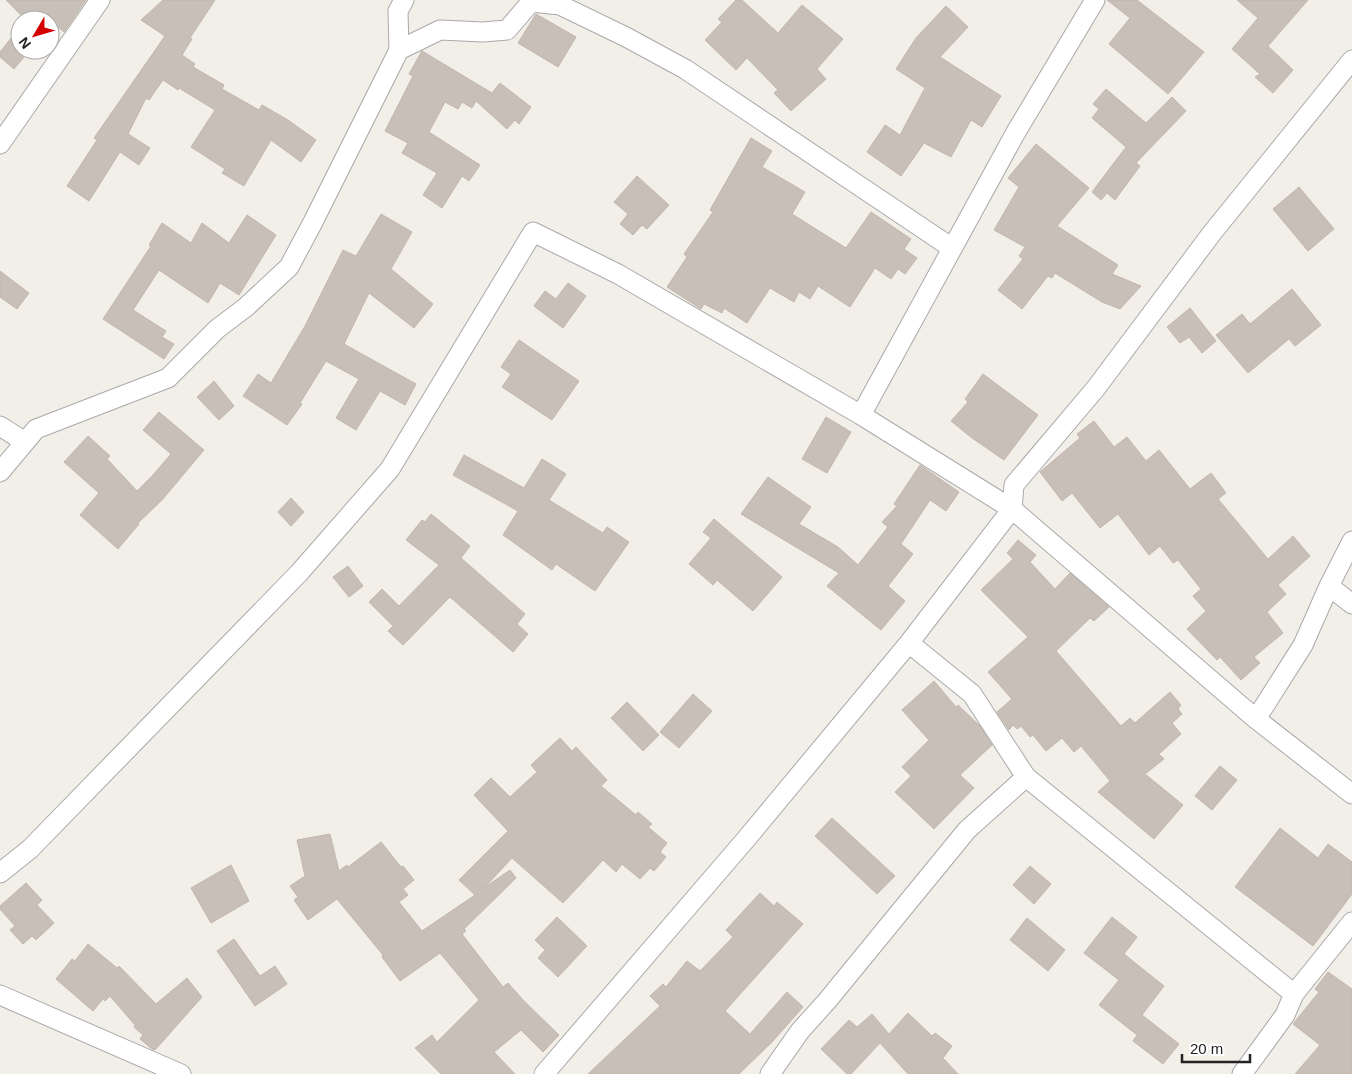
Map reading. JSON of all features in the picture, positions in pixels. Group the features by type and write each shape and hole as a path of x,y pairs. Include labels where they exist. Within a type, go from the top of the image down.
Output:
{"street":[{"path":"0,144 100,0"},
{"path":"0,472 36,429 168,378 217,329 246,307 289,267 399,50 398,11 404,0"},
{"path":"861,415 1016,132 1095,0"},
{"path":"399,50 440,30 483,32 507,30 531,2 560,5 626,36 685,70 952,248"},
{"path":"544,1074 740,845 909,643 1012,509 1014,485 1096,388 1212,233 1352,60"},
{"path":"0,873 30,849 299,573 390,469 533,232 618,274 861,415 1012,509 1256,719 1352,794"},
{"path":"0,426 25,442"},
{"path":"1256,719 1303,646 1329,586 1352,541"},
{"path":"1329,586 1352,604"},
{"path":"909,643 972,694 1026,777 1294,994"},
{"path":"770,1074 800,1031 827,1001 967,830 1026,777"},
{"path":"1242,1074 1285,1015 1294,994 1352,922"},
{"path":"0,995 181,1074"}],"building":[{"path":"6,0 86,0 64,32 60,29 60,10 16,10"},
{"path":"163,0 215,0 190,38 192,39 182,55 195,64 193,67 224,85 222,89 259,110 262,105 288,120 316,140 301,162 271,140 244,186 222,173 225,169 191,147 215,110 163,80 149,100 146,98 128,134 150,148 139,165 120,152 89,201 67,186 97,140 94,138 165,36 141,20"},
{"path":"736,0 742,0 778,33 802,5 843,39 817,69 826,79 791,111 774,93 778,90 747,58 736,70 705,40 722,22 718,19"},
{"path":"1107,0 1137,0 1204,52 1168,94 1109,44 1130,18"},
{"path":"1237,0 1308,0 1268,46 1293,70 1273,93 1255,77 1260,74 1232,49 1258,18"},
{"path":"946,6 968,27 940,57 1001,96 982,127 971,120 951,157 924,143 901,176 867,152 885,125 900,135 925,88 896,69 916,38"},
{"path":"536,14 576,37 558,67 518,43"},
{"path":"10,40 10,60 22,60 14,69 0,57 0,52"},
{"path":"422,51 492,93 500,83 531,107 519,124 515,120 507,129 476,101 472,108 462,102 458,109 445,102 429,132 480,165 469,181 462,176 442,208 423,195 437,173 402,153 408,143 385,131 413,76 409,74"},
{"path":"1106,89 1146,123 1172,97 1186,111 1136,163 1140,166 1115,200 1107,193 1101,200 1092,192 1126,147 1092,118 1099,109 1093,104"},
{"path":"751,138 772,151 762,167 805,192 792,214 846,248 871,212 911,239 904,249 917,258 905,274 898,269 891,279 875,268 850,307 818,286 810,299 799,292 794,302 770,288 747,323 724,308 722,313 704,304 701,309 667,287 687,257 684,254 713,212 710,210"},
{"path":"1036,144 1089,188 1057,226 1118,265 1112,274 1141,286 1120,309 1102,302 1055,273 1052,278 1048,276 1022,309 998,290 1023,259 1019,256 1025,247 994,230 1019,187 1008,178"},
{"path":"637,176 669,205 647,229 642,225 633,235 620,224 628,214 614,202"},
{"path":"1299,187 1334,229 1308,251 1273,209"},
{"path":"381,214 412,232 391,269 433,304 414,328 369,293 344,344 416,384 405,405 380,391 356,430 336,418 359,379 326,361 300,403 302,404 287,425 243,396 258,374 271,383 305,326 343,250 356,256"},
{"path":"247,215 276,235 239,295 220,283 208,303 159,270 133,310 166,331 162,337 174,344 164,359 103,319 151,246 149,245 162,223 191,243 202,223 229,243"},
{"path":"0,271 29,293 17,309 0,297"},
{"path":"568,283 586,296 563,328 534,306 545,291 556,299"},
{"path":"1292,289 1321,325 1295,346 1289,339 1248,373 1216,335 1242,314 1250,324"},
{"path":"1190,308 1216,341 1202,353 1189,337 1180,343 1167,327"},
{"path":"519,340 579,381 552,420 502,387 511,374 501,367"},
{"path":"983,374 1038,415 1004,460 951,421 968,402 965,399"},
{"path":"214,381 234,406 219,420 197,397"},
{"path":"159,412 204,450 162,500 138,523 118,549 80,515 99,493 64,462 88,436 110,456 107,459 137,491 171,454 143,430"},
{"path":"826,417 851,432 827,473 802,459"},
{"path":"1094,421 1114,447 1127,437 1146,461 1159,450 1190,489 1211,473 1226,493 1218,499 1268,559 1293,536 1310,556 1278,585 1286,594 1267,612 1283,633 1254,657 1260,663 1241,680 1220,657 1217,660 1187,629 1206,611 1193,596 1201,589 1178,560 1173,563 1160,546 1149,555 1118,514 1100,528 1072,493 1062,501 1040,472 1080,438 1077,434"},
{"path":"464,455 524,488 542,459 566,474 549,500 603,533 607,527 629,542 595,591 556,564 552,570 503,535 518,511 453,475"},
{"path":"920,465 959,492 946,511 930,500 901,544 913,554 888,586 905,601 881,630 827,586 839,573 741,514 768,477 811,507 799,524 838,547 858,565 888,527 882,522 897,506 894,504"},
{"path":"291,498 304,512 291,526 278,512"},
{"path":"431,514 470,546 461,558 525,614 517,624 528,634 513,652 450,597 403,645 388,631 393,626 369,602 382,589 399,606 439,565 406,540 422,520 425,522"},
{"path":"714,519 782,577 753,611 717,580 713,585 689,564 711,538 703,532"},
{"path":"1018,540 1036,555 1030,562 1055,589 1070,573 1109,607 1094,621 1090,618 1056,651 1121,726 1130,718 1135,723 1170,692 1181,705 1178,709 1182,714 1172,723 1181,734 1159,754 1164,759 1145,774 1183,805 1154,839 1098,792 1110,781 1081,746 1074,752 1062,738 1046,751 1033,735 1030,737 1021,726 1017,729 1013,725 1009,730 997,712 1012,699 988,672 1028,637 981,590 1013,559 1007,553"},
{"path":"348,566 363,586 349,597 333,577"},
{"path":"934,681 956,707 958,705 980,726 992,745 960,775 974,788 934,829 895,792 911,776 902,767 929,740 902,710"},
{"path":"693,694 712,711 679,748 660,732"},
{"path":"627,702 659,735 643,751 611,718"},
{"path":"560,738 572,751 576,747 607,780 601,786 636,815 638,812 652,824 648,827 667,843 660,852 666,857 654,871 650,868 640,879 622,864 616,872 603,860 563,903 512,858 484,888 510,870 516,878 464,929 466,931 462,934 503,987 508,983 559,1035 543,1052 521,1030 494,1052 515,1074 441,1074 415,1048 432,1035 437,1042 479,1000 440,953 400,981 382,957 383,955 337,899 308,920 294,900 298,897 290,886 305,876 297,840 330,834 339,871 347,865 348,867 381,842 414,880 403,889 408,895 399,902 422,931 475,895 459,880 508,831 474,795 491,778 510,797 537,772 531,765"},
{"path":"1220,766 1237,780 1212,810 1195,796"},
{"path":"832,818 895,876 877,894 815,836"},
{"path":"1280,828 1318,858 1328,844 1352,862 1352,894 1313,946 1235,887"},
{"path":"231,865 249,901 211,923 191,888"},
{"path":"1030,866 1051,884 1034,904 1013,885"},
{"path":"26,883 42,900 37,905 54,923 36,940 32,936 23,944 10,930 15,926 0,909 0,906"},
{"path":"760,893 774,906 777,902 803,924 725,1011 750,1034 787,992 803,1007 772,1042 739,1074 588,1074 660,1006 650,996 663,984 666,987 687,961 700,971 733,937 726,930"},
{"path":"557,917 587,946 558,977 538,958 545,950 535,940"},
{"path":"1112,917 1137,937 1124,954 1164,986 1142,1015 1179,1044 1163,1064 1133,1041 1137,1035 1099,1005 1119,980 1084,953"},
{"path":"1027,918 1065,950 1048,971 1010,940"},
{"path":"234,939 260,976 275,966 287,984 255,1006 217,951"},
{"path":"88,944 117,968 119,966 156,1004 187,978 202,997 155,1050 152,1049 140,1039 143,1035 134,1027 135,1025 110,996 105,1001 103,999 93,1011 56,979 72,959 75,961"},
{"path":"1328,972 1352,989 1352,1074 1295,1074 1320,1045 1293,1024 1319,992 1315,989"},
{"path":"908,1013 932,1036 935,1033 952,1046 943,1058 958,1074 908,1074 880,1043 851,1074 847,1074 821,1049 849,1020 857,1027 872,1014 889,1034"}]}
